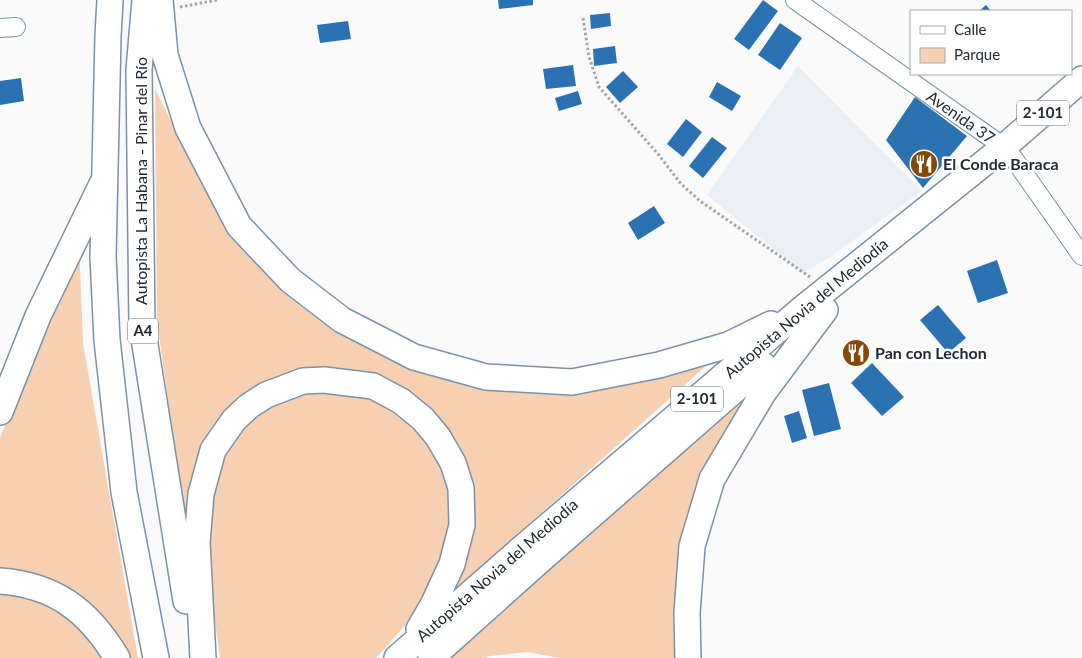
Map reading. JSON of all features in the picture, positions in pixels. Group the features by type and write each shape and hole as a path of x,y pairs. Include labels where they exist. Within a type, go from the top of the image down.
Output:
{"highway":[{"name":"Autopista La Habana - Pinar del Río","path":"110,0 104,257 108,350 124,492 156,658"},
{"name":"Autopista La Habana - Pinar del Río","path":"155,4 139,70 142,326 195,658"},
{"path":"155,4 165,55 188,128 240,226 290,280 342,320 414,357 486,377 572,382 659,365 728,345 818,303"},
{"name":"Autopista Novia del Mediodía","path":"1009,153 1082,78"},
{"name":"Autopista Novia del Mediodía","path":"403,652 520,550 818,303 1009,153 1082,100"},
{"path":"0,412 38,316 105,178"},
{"path":"688,658 687,613 692,546 712,479 818,303"},
{"name":"Autopista Novia del Mediodía","path":"432,658 818,303"},
{"path":"203,658 197,542 201,494 213,450 234,420 266,394 303,381 324,380 373,386 401,400 438,437 453,463 461,488 462,525 452,564 433,605 403,652"},
{"path":"0,581 25,584 48,592 69,603 90,620 117,658"}],"street":[{"name":"Avenida 37","path":"795,0 1009,153 1082,256"}],"path":[{"path":"155,4 216,0"},
{"path":"583,18 589,57 599,87 658,154 681,184 818,303"}],"shaded area":[{"path":"798,66 922,191 827,259 803,273 707,195"}],"green space":[{"path":"155,89 204,187 243,248 302,307 383,355 461,384 529,392 635,384 716,357 446,598 470,526 403,390 250,394 187,538 157,320"},
{"path":"79,243 83,343 138,658 124,658 107,628 0,573 0,438"},
{"path":"308,390 353,392 385,401 416,425 441,459 453,495 452,525 438,571 415,614 376,658 220,658 209,577 209,513 215,467 235,433 271,404"},
{"path":"740,404 713,458 679,658 559,658 528,652 485,658 446,658 614,510"},
{"path":"0,590 28,595 64,612 97,642 105,658 0,658"}],"building":[{"path":"498,0 533,0 533,5 499,9"},
{"path":"763,0 778,11 749,50 734,39"},
{"path":"986,5 990,10 980,10"},
{"path":"610,13 611,26 591,29 590,15"},
{"path":"348,21 351,39 320,43 317,25"},
{"path":"780,23 802,38 780,70 758,55"},
{"path":"615,46 617,63 594,66 593,49"},
{"path":"573,65 576,86 546,89 543,69"},
{"path":"623,71 638,87 620,103 606,87"},
{"path":"21,78 24,101 0,105 0,81"},
{"path":"717,82 741,96 732,111 709,97"},
{"path":"578,91 582,104 559,111 555,98"},
{"name":"El Conde Baraca","path":"915,97 967,136 923,188 886,140"},
{"path":"686,119 702,132 683,157 667,144"},
{"path":"712,137 727,148 703,178 689,166"},
{"path":"654,206 665,223 638,240 628,223"},
{"path":"997,260 1008,293 978,303 967,271"},
{"path":"938,305 966,338 948,353 920,320"},
{"path":"872,363 904,397 882,416 851,383"},
{"path":"829,383 841,429 814,436 802,390"},
{"path":"799,411 807,438 792,443 784,416"}],"place":[{"name":"El Conde Baraca","path":"924,164"},
{"name":"Pan con Lechon","path":"856,353"}]}
